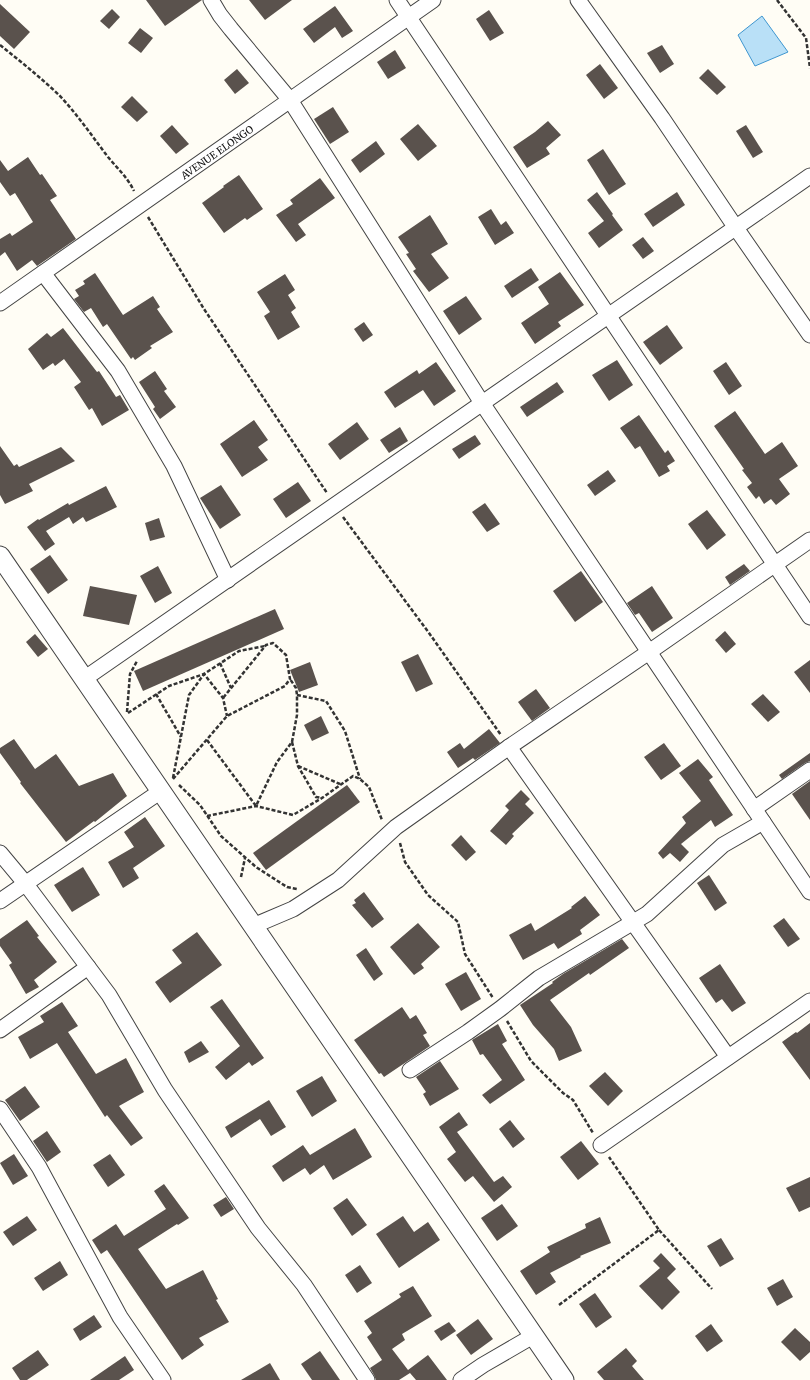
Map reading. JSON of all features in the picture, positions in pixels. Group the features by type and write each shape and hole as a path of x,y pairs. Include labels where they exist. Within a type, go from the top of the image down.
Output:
{"street":[{"path":"211,0 223,19 290,100 482,403 810,892"},
{"path":"397,0 810,617"},
{"name":"AVENUE ELONGO","path":"2,297 43,273 433,0"},
{"path":"578,0 662,118 810,334"},
{"path":"84,680 810,176"},
{"path":"43,273 118,371 174,466 228,580"},
{"path":"253,926 293,909 338,880 396,827 509,747 810,540"},
{"path":"0,556 84,680 125,726 167,785 253,926 564,1380"},
{"path":"509,747 728,1057"},
{"path":"754,809 810,770"},
{"path":"0,901 167,785"},
{"path":"410,1070 468,1032 539,978 647,914 723,845 763,822"},
{"path":"0,853 26,883 109,994 165,1090 258,1228 304,1285 367,1380"},
{"path":"0,1030 88,967"},
{"path":"601,1145 810,1001"},
{"path":"0,1109 39,1167 120,1317 164,1380"},
{"path":"461,1380 533,1336"}],"path":[{"path":"777,0 806,38 810,68"},
{"path":"0,45 28,67 59,95 132,186 141,205 204,309 335,505 429,633 509,747"},
{"path":"125,726 127,713 169,686 204,674 239,651 273,643 286,655 290,679 296,688 297,715 292,742 298,766 316,797 322,798"},
{"path":"223,698 266,645"},
{"path":"125,726 130,674 138,661"},
{"path":"220,663 231,688"},
{"path":"204,674 223,698 227,716"},
{"path":"167,785 181,737 189,695 204,674"},
{"path":"167,785 227,716 285,686 290,679"},
{"path":"156,694 181,737"},
{"path":"297,695 326,701 344,731 360,780"},
{"path":"207,740 256,806"},
{"path":"256,806 277,762 292,742"},
{"path":"298,766 340,784"},
{"path":"167,785 168,774"},
{"path":"207,816 256,806 293,815 322,798 353,776 369,787 383,822 396,827 405,862 428,895 458,922 465,954 531,1061 562,1093 573,1100 601,1145 659,1230 712,1289"},
{"path":"178,785 200,805 221,836 256,867 287,887 317,894"},
{"path":"559,1305 659,1230"}],"water":[{"path":"762,16 788,52 755,66 738,35"}],"building":[{"path":"146,0 202,0 165,26"},
{"path":"249,0 292,0 265,20"},
{"path":"0,4 30,32 14,49 0,36"},
{"path":"335,6 353,31 342,38 335,27 314,43 303,29"},
{"path":"112,9 120,17 109,29 100,21"},
{"path":"489,10 504,33 490,41 476,19"},
{"path":"140,28 153,38 141,53 128,43"},
{"path":"662,45 674,64 660,73 647,53"},
{"path":"395,50 406,68 388,79 377,62"},
{"path":"600,64 618,88 604,99 586,75"},
{"path":"237,69 249,83 235,94 224,80"},
{"path":"708,69 726,87 717,95 699,78"},
{"path":"132,96 148,112 137,122 121,107"},
{"path":"333,107 349,132 330,144 314,119"},
{"path":"548,121 561,135 546,148 550,154 527,168 513,147"},
{"path":"418,124 437,146 418,161 400,139"},
{"path":"172,125 189,144 176,154 160,136"},
{"path":"746,125 763,152 753,158 736,131"},
{"path":"376,141 385,154 360,173 351,160"},
{"path":"603,149 626,184 609,195 587,160"},
{"path":"28,157 57,196 50,200 76,239 37,266 32,260 17,271 5,252 0,256 0,239 10,233 12,236 33,222 15,193 10,196 0,182 0,160 8,171"},
{"path":"239,175 263,209 247,220 245,218 224,233 202,203"},
{"path":"320,178 335,198 298,224 306,235 296,242 276,215 293,204 290,200"},
{"path":"597,192 623,230 599,248 588,233 604,221 587,200"},
{"path":"677,192 685,205 653,227 644,214"},
{"path":"491,209 501,225 506,221 514,233 495,245 478,217"},
{"path":"430,215 448,244 431,254 449,278 429,292 413,271 416,269 406,254 409,253 398,237"},
{"path":"643,237 654,251 643,259 632,245"},
{"path":"531,268 539,280 512,298 504,286"},
{"path":"560,272 584,305 558,322 561,326 535,344 521,323 549,304 538,287"},
{"path":"95,273 123,315 153,296 160,307 157,309 173,332 150,346 152,348 135,360 133,357 131,359 107,324 103,327 91,308 84,312 74,299 79,296 75,290 85,284 83,281"},
{"path":"285,274 295,290 288,295 296,308 291,312 300,327 278,340 264,316 270,312 257,292"},
{"path":"466,296 482,319 459,335 443,311"},
{"path":"364,322 373,335 363,342 354,329"},
{"path":"667,325 683,348 660,365 643,342"},
{"path":"63,328 97,372 99,371 116,397 120,395 129,410 102,426 92,408 89,410 74,387 81,382 64,359 55,366 53,363 43,370 28,349 47,333 51,337"},
{"path":"617,360 633,385 609,401 592,375"},
{"path":"436,362 456,391 434,406 423,390 395,408 384,392 417,370 419,374"},
{"path":"726,362 742,386 729,395 713,371"},
{"path":"155,371 167,389 164,391 176,407 160,419 153,409 155,407 139,382"},
{"path":"557,382 564,392 527,417 520,407"},
{"path":"735,411 765,454 782,442 798,466 779,479 790,494 776,505 771,499 764,504 759,496 756,499 747,487 752,483 742,470 744,469 714,426"},
{"path":"639,415 665,453 668,450 675,461 667,466 670,471 659,477 640,446 635,449 620,428"},
{"path":"254,420 268,440 258,447 268,460 242,477 220,444"},
{"path":"357,422 369,439 340,460 328,444"},
{"path":"400,427 408,441 389,453 380,440"},
{"path":"475,435 481,444 459,459 452,449"},
{"path":"0,446 14,466 17,464 19,467 61,447 75,461 29,484 33,491 5,504 0,495"},
{"path":"608,470 616,481 595,496 587,485"},
{"path":"298,482 311,501 286,518 273,499"},
{"path":"221,485 241,515 220,529 200,498"},
{"path":"106,486 117,507 86,522 83,517 73,524 69,517 46,531 55,544 45,551 27,527 38,519 39,520 68,503 69,505"},
{"path":"485,503 500,524 487,532 472,512"},
{"path":"707,510 726,535 707,550 688,524"},
{"path":"159,518 165,537 150,541 145,523"},
{"path":"50,555 68,580 48,594 30,569"},
{"path":"744,564 750,571 730,585 725,577"},
{"path":"158,566 172,593 155,603 140,576"},
{"path":"581,571 603,602 575,622 553,591"},
{"path":"90,586 137,595 129,625 83,616"},
{"path":"652,586 673,618 652,632 639,613 635,615 627,603"},
{"path":"275,609 284,629 143,691 134,671"},
{"path":"725,631 736,644 726,653 715,640"},
{"path":"35,634 48,649 38,657 26,642"},
{"path":"418,654 433,684 416,692 401,662"},
{"path":"810,660 810,693 794,672"},
{"path":"310,662 318,685 299,692 290,670"},
{"path":"536,689 550,708 532,721 518,702"},
{"path":"763,694 780,712 768,722 751,704"},
{"path":"321,716 329,733 312,741 304,725"},
{"path":"489,729 500,743 475,760 473,758 458,768 447,752 460,743 464,749"},
{"path":"14,739 35,769 56,754 79,786 113,773 127,796 95,822 94,821 66,842 20,783 21,782 0,753 0,748"},
{"path":"664,743 681,766 661,780 644,757"},
{"path":"810,753 810,761 782,779 779,775"},
{"path":"698,759 713,777 709,780 733,815 715,827 711,820 681,844 689,852 680,862 670,853 663,859 658,853 686,823 682,817 701,801 679,773"},
{"path":"810,781 810,820 792,794"},
{"path":"347,785 360,802 266,870 253,853"},
{"path":"521,790 530,799 525,804 534,813 512,834 514,836 506,845 490,831 509,810 505,806"},
{"path":"145,817 165,846 133,868 139,878 123,888 108,862 134,847 124,832"},
{"path":"461,835 476,852 466,861 451,845"},
{"path":"83,867 100,895 72,912 54,885"},
{"path":"709,875 727,903 715,911 697,883"},
{"path":"364,892 384,919 372,928 352,905 356,903 354,900"},
{"path":"585,896 600,915 580,930 582,934 558,949 554,943 523,960 509,935 531,923 535,931 572,908 571,907"},
{"path":"784,918 800,939 788,947 773,926"},
{"path":"27,920 39,936 37,937 57,962 34,980 39,987 26,994 9,965 12,963 0,946 0,939"},
{"path":"418,923 440,947 421,964 424,968 414,975 390,947"},
{"path":"197,932 222,965 170,1003 155,982 182,963 172,950"},
{"path":"622,939 629,948 550,1000 571,1027 582,1051 559,1061 554,1049 533,1025 520,1005 553,983 552,982 563,974"},
{"path":"366,948 383,974 374,981 356,955"},
{"path":"720,964 746,1003 732,1012 722,999 716,1003 699,978"},
{"path":"466,972 481,999 461,1011 445,984"},
{"path":"222,999 264,1058 252,1066 249,1062 226,1080 215,1067 240,1046 210,1007"},
{"path":"62,1002 78,1026 68,1032 96,1074 126,1058 144,1092 119,1106 143,1138 131,1146 107,1115 105,1117 57,1043 30,1059 18,1037 44,1022 40,1016"},
{"path":"402,1007 410,1019 416,1015 427,1033 423,1035 430,1046 384,1077 381,1073 379,1074 354,1040"},
{"path":"810,1023 810,1080 782,1042"},
{"path":"498,1024 507,1041 502,1044 525,1080 490,1104 482,1095 502,1080 483,1054 480,1055 472,1040"},
{"path":"201,1041 209,1052 189,1063 184,1052"},
{"path":"440,1061 459,1089 430,1106 423,1094 426,1092 416,1077"},
{"path":"605,1072 623,1091 608,1106 589,1086"},
{"path":"322,1076 337,1101 312,1117 296,1091"},
{"path":"25,1086 40,1107 20,1121 5,1100"},
{"path":"269,1100 286,1127 271,1136 260,1119 231,1138 225,1127"},
{"path":"459,1112 468,1125 457,1132 494,1182 503,1176 512,1187 494,1202 473,1176 465,1182 447,1159 456,1152 439,1127"},
{"path":"510,1120 525,1139 513,1148 499,1129"},
{"path":"355,1128 372,1157 333,1180 324,1165 310,1175 305,1168 283,1182 272,1166 303,1145 310,1155"},
{"path":"47,1131 61,1152 47,1162 33,1141"},
{"path":"581,1141 599,1164 578,1180 560,1157"},
{"path":"14,1154 28,1176 13,1185 0,1163"},
{"path":"110,1154 125,1175 108,1187 93,1165"},
{"path":"810,1177 810,1207 799,1212 786,1188"},
{"path":"164,1184 189,1218 138,1249 166,1289 203,1270 218,1299 216,1300 229,1322 199,1338 204,1345 182,1360 107,1250 101,1254 92,1240 116,1224 124,1236 166,1209 154,1191"},
{"path":"226,1197 234,1209 221,1217 213,1205"},
{"path":"347,1198 367,1225 352,1236 333,1208"},
{"path":"502,1204 518,1226 497,1241 481,1218"},
{"path":"27,1216 37,1230 13,1246 3,1232"},
{"path":"403,1216 414,1232 428,1222 440,1240 399,1268 376,1234"},
{"path":"600,1217 611,1243 580,1256 581,1257 550,1273 556,1282 536,1295 520,1271 550,1252 547,1247 586,1228 585,1224"},
{"path":"721,1238 734,1259 720,1267 707,1246"},
{"path":"661,1253 676,1269 667,1278 680,1292 662,1310 639,1286 660,1268 653,1261"},
{"path":"60,1261 68,1275 43,1291 34,1278"},
{"path":"360,1265 372,1283 357,1293 345,1275"},
{"path":"783,1279 793,1297 777,1306 767,1288"},
{"path":"413,1286 432,1316 402,1334 405,1340 392,1349 408,1370 428,1355 447,1380 416,1380 410,1373 399,1380 376,1380 370,1368 382,1360 367,1337 372,1333 364,1321 401,1297 399,1294"},
{"path":"595,1293 612,1317 596,1328 579,1304"},
{"path":"94,1315 102,1327 80,1341 73,1329"},
{"path":"478,1319 493,1339 471,1355 456,1335"},
{"path":"449,1322 456,1331 441,1341 434,1331"},
{"path":"711,1324 723,1341 707,1352 695,1336"},
{"path":"795,1328 810,1342 810,1352 800,1361 781,1342"},
{"path":"626,1348 637,1361 632,1366 644,1380 604,1380 597,1372"},
{"path":"38,1350 49,1365 27,1380 20,1380 12,1368"},
{"path":"320,1351 340,1380 312,1380 301,1364"},
{"path":"125,1356 134,1370 119,1380 90,1380"},
{"path":"270,1363 280,1380 241,1380"}]}
